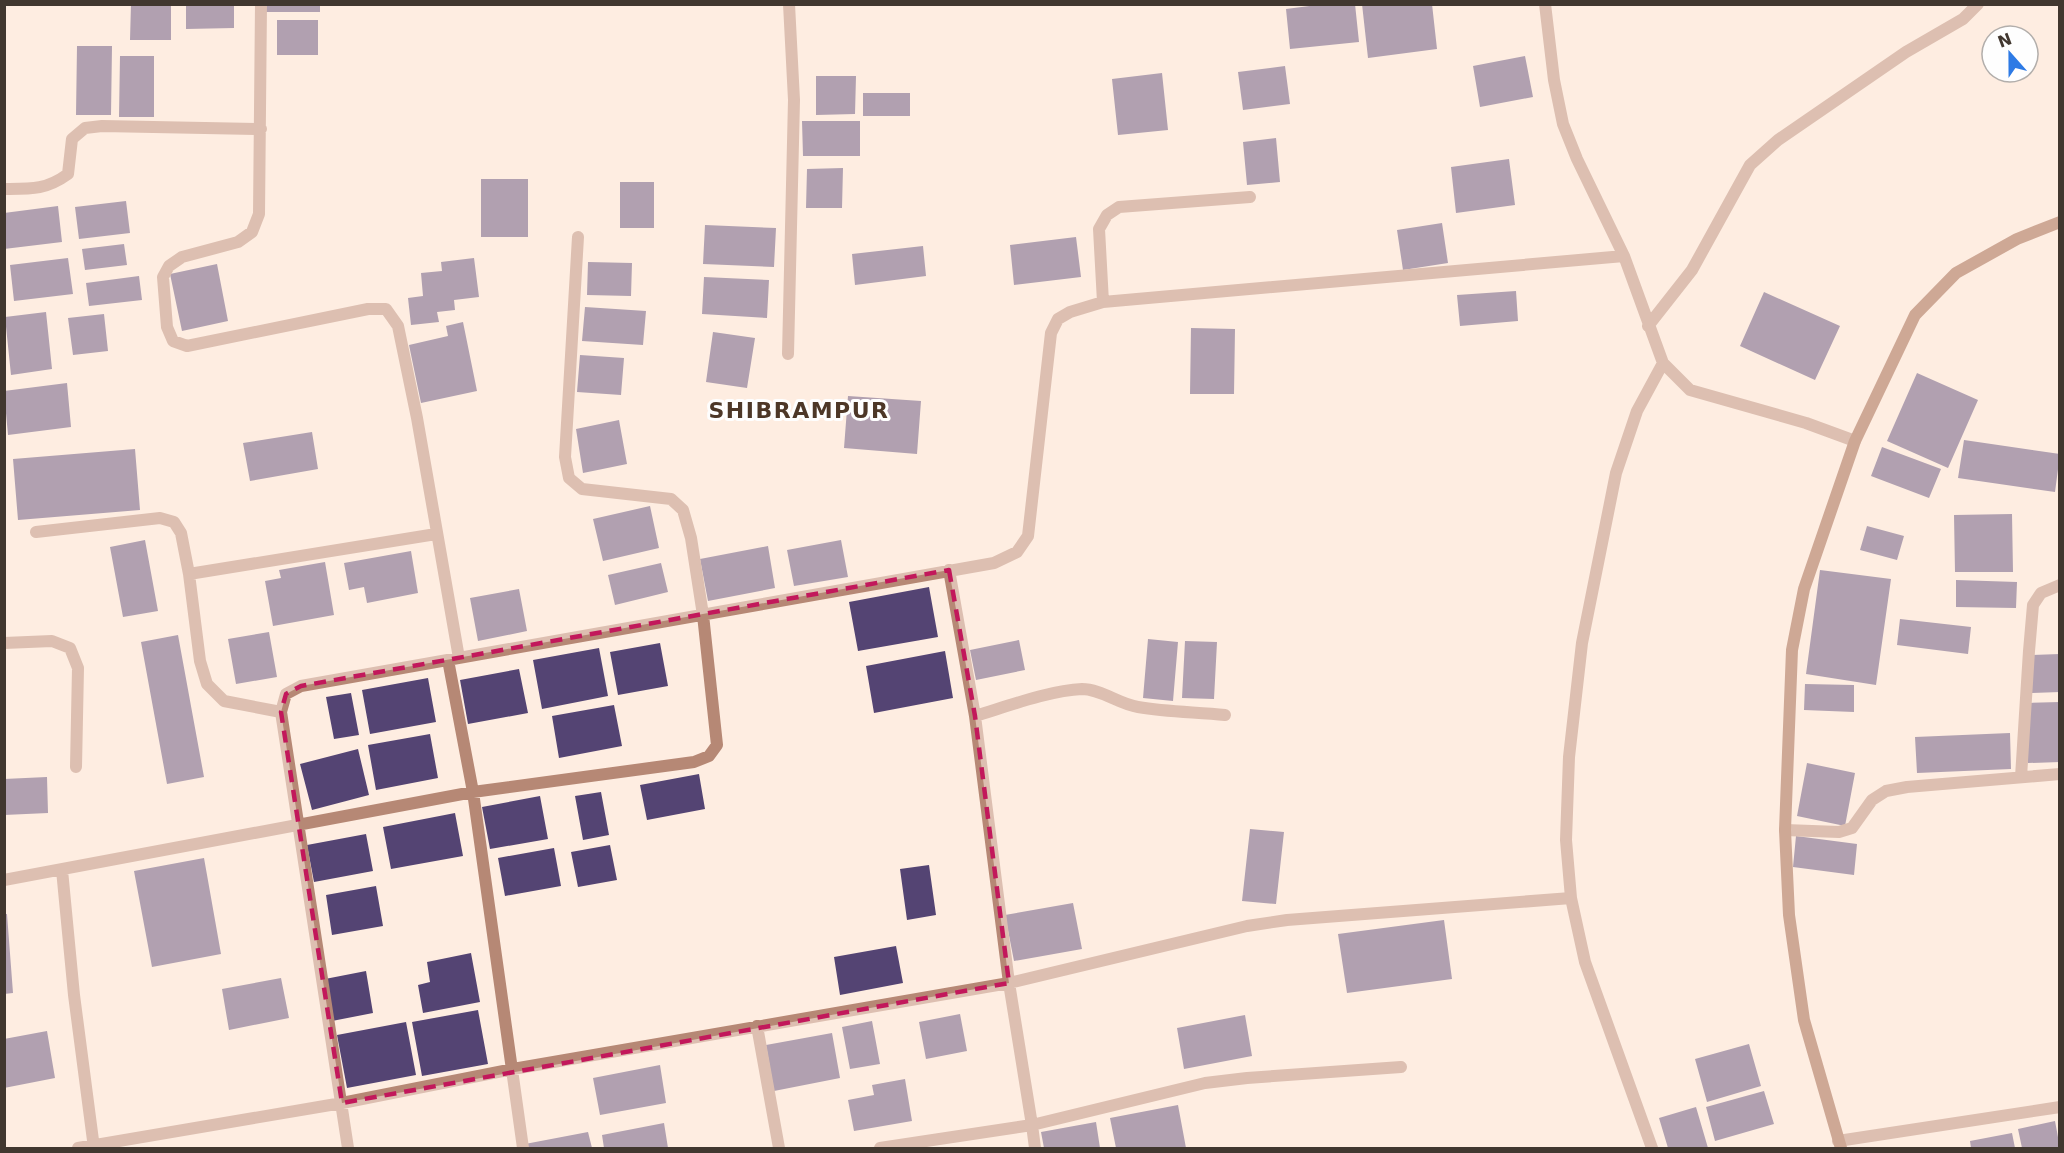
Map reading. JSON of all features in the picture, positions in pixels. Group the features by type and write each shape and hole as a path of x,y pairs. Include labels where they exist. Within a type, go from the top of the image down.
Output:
{"street":[{"path":"261,4 259,214 252,232 238,242 182,257 169,266 163,278 167,327 173,341 187,346 368,309 386,309 398,327 417,418 436,534 523,1149"},
{"path":"789,4 794,100 789,354"},
{"path":"1545,4 1554,80 1563,124 1577,159 1624,256 1663,363 1690,390 1806,423 1855,441"},
{"path":"1648,326 1692,270 1750,165 1778,140 1905,52 1963,19 1978,4"},
{"path":"4,189 35,189 55,184 68,174 72,139 85,128 102,126 261,129"},
{"path":"1103,302 1099,229 1107,214 1119,207 1250,196"},
{"path":"2060,222 2017,239 1956,273 1915,315 1855,441 1804,589 1792,650 1785,830 1789,915 1804,1020 1839,1145 2060,1107"},
{"path":"4,880 473,792 694,762 710,756 717,745 703,615 691,538 683,510 670,499 582,489 569,478 565,457 578,237"},
{"path":"348,1149 281,712 286,694 302,686 994,563 1017,552 1028,536 1051,333 1058,319 1064,315 1103,302 1624,256"},
{"path":"1652,1149 1585,962 1571,898 1566,840 1569,758 1582,643 1616,472 1637,411 1663,363"},
{"path":"36,532 160,518 174,522 181,533 189,574 200,661 207,684 224,701 281,712"},
{"path":"189,574 436,534"},
{"path":"949,570 975,716 1010,983 1035,1149"},
{"path":"2021,777 2033,605 2041,593 2060,585"},
{"path":"4,643 52,641 70,648 78,668 76,767"},
{"path":"975,716 1065,691 1084,689 1103,694 1121,704 1225,715"},
{"path":"1785,830 1839,832 1852,828 1872,800 1886,791 1907,787 2060,774"},
{"path":"62,870 74,995 93,1147"},
{"path":"78,1149 342,1103 513,1069 1010,983 1247,926 1287,920 1571,898"},
{"path":"757,1026 779,1149"},
{"path":"880,1149 1032,1125 1206,1083 1401,1067"}],"highlighted area":[{"path":"949,570 975,716 1009,983 342,1103 281,712 286,694 301,686"}],"building":[{"path":"131,4 171,4 171,40 130,40"},
{"path":"186,4 234,4 234,28 186,29"},
{"path":"266,4 320,4 320,12 266,12"},
{"path":"1325,4 1355,4 1359,42 1290,49 1286,9"},
{"path":"1362,4 1432,4 1437,49 1368,58"},
{"path":"277,20 318,20 318,55 277,55"},
{"path":"77,46 112,46 111,115 76,115"},
{"path":"120,56 154,56 154,117 119,117"},
{"path":"1525,56 1533,97 1480,107 1473,66"},
{"path":"1285,66 1290,104 1243,110 1238,72"},
{"path":"1162,73 1168,130 1118,135 1112,79"},
{"path":"816,76 856,76 855,114 816,115"},
{"path":"863,93 910,93 910,116 863,116"},
{"path":"802,121 860,121 860,156 803,156"},
{"path":"1276,138 1280,182 1247,185 1243,142"},
{"path":"1509,159 1515,205 1456,213 1451,167"},
{"path":"843,168 842,208 806,208 807,169"},
{"path":"481,179 528,179 528,237 481,237"},
{"path":"620,182 654,182 654,228 620,228"},
{"path":"126,201 130,233 79,239 75,207"},
{"path":"58,206 62,242 4,249 4,213"},
{"path":"1442,223 1448,263 1403,270 1397,230"},
{"path":"705,225 776,228 774,267 703,264"},
{"path":"1076,237 1081,277 1014,285 1010,245"},
{"path":"124,244 127,265 85,270 82,249"},
{"path":"923,246 926,276 855,285 852,254"},
{"path":"68,258 73,294 14,301 10,265"},
{"path":"474,258 479,297 454,300 455,310 437,312 439,322 411,325 408,298 423,296 421,273 442,271 441,262"},
{"path":"588,262 632,263 631,296 587,295"},
{"path":"217,264 228,321 182,331 170,274"},
{"path":"139,276 142,300 89,306 86,283"},
{"path":"704,277 769,280 767,318 702,314"},
{"path":"1516,291 1518,321 1460,326 1457,295"},
{"path":"1764,292 1840,326 1815,380 1740,346"},
{"path":"585,307 646,311 643,345 582,341"},
{"path":"46,312 52,369 11,375 5,317"},
{"path":"104,314 108,351 73,355 68,318"},
{"path":"463,322 477,391 421,403 409,345 448,336 446,326"},
{"path":"1191,328 1235,329 1234,394 1190,394"},
{"path":"713,332 755,338 747,388 706,382"},
{"path":"580,355 624,358 621,395 577,392"},
{"path":"1917,373 1978,400 1948,468 1887,441"},
{"path":"67,383 71,427 8,435 4,391"},
{"path":"848,396 921,401 917,454 844,448"},
{"path":"619,420 627,464 583,473 576,429"},
{"path":"312,432 318,469 250,481 243,443"},
{"path":"1964,440 2060,454 2055,492 1958,478"},
{"path":"1882,447 1941,469 1929,498 1871,476"},
{"path":"135,449 140,510 18,520 13,459"},
{"path":"650,506 659,548 603,561 593,519"},
{"path":"2012,514 2013,572 1955,572 1954,515"},
{"path":"1867,526 1904,536 1897,560 1860,550"},
{"path":"145,540 158,611 123,617 110,547"},
{"path":"841,540 848,577 794,586 787,550"},
{"path":"768,546 775,588 708,601 700,559"},
{"path":"411,551 418,593 367,603 364,587 349,590 344,563"},
{"path":"325,562 334,615 273,626 265,581 281,578 279,570"},
{"path":"661,563 668,592 615,605 608,575"},
{"path":"1820,570 1891,579 1876,685 1806,674"},
{"path":"1956,580 2017,582 2016,608 1956,607"},
{"path":"929,587 938,637 858,651 849,602"},
{"path":"519,589 527,631 478,641 470,598"},
{"path":"1900,619 1971,627 1968,654 1897,645"},
{"path":"269,632 277,677 236,684 228,639"},
{"path":"178,635 204,777 167,784 141,642"},
{"path":"1148,639 1178,642 1173,701 1143,698"},
{"path":"1019,640 1025,670 976,680 970,650"},
{"path":"1185,641 1217,642 1214,699 1182,698"},
{"path":"660,643 668,686 618,695 610,652"},
{"path":"599,648 608,696 542,709 533,660"},
{"path":"945,651 953,698 874,713 866,666"},
{"path":"2060,654 2060,692 2032,693 2030,655"},
{"path":"519,669 528,713 468,724 460,680"},
{"path":"428,678 436,722 370,734 362,690"},
{"path":"1805,684 1854,685 1854,712 1804,710"},
{"path":"351,693 359,735 334,739 326,697"},
{"path":"2060,702 2060,762 2028,763 2026,703"},
{"path":"614,705 622,746 559,758 552,716"},
{"path":"2010,733 2011,769 1917,773 1915,737"},
{"path":"430,734 438,778 376,790 368,745"},
{"path":"358,749 369,795 312,810 300,764"},
{"path":"1807,763 1855,773 1845,826 1797,816"},
{"path":"699,774 705,809 647,820 640,785"},
{"path":"47,777 48,813 4,815 4,779"},
{"path":"601,792 609,835 583,840 575,796"},
{"path":"540,796 548,839 490,849 482,807"},
{"path":"455,813 463,856 391,869 383,827"},
{"path":"1250,829 1284,832 1276,904 1242,901"},
{"path":"366,834 373,871 314,882 307,845"},
{"path":"1796,836 1857,844 1854,875 1793,867"},
{"path":"610,845 617,880 578,887 571,852"},
{"path":"554,848 561,886 505,896 498,858"},
{"path":"204,858 221,954 152,967 134,871"},
{"path":"929,865 936,915 907,920 900,869"},
{"path":"376,886 383,926 332,935 326,895"},
{"path":"1073,903 1082,949 1014,961 1005,915"},
{"path":"4,914 7,914 13,993 4,994"},
{"path":"1444,920 1452,979 1347,993 1338,934"},
{"path":"896,946 903,983 840,995 834,957"},
{"path":"471,953 480,1002 423,1013 418,985 430,982 427,962"},
{"path":"366,971 373,1013 332,1021 325,979"},
{"path":"281,978 289,1018 229,1030 222,989"},
{"path":"478,1010 488,1064 422,1076 412,1022"},
{"path":"960,1014 967,1051 926,1059 919,1022"},
{"path":"1245,1015 1252,1056 1184,1069 1177,1028"},
{"path":"872,1021 880,1064 850,1069 842,1027"},
{"path":"406,1022 416,1075 347,1088 337,1035"},
{"path":"47,1031 55,1078 4,1088 4,1039"},
{"path":"832,1033 840,1078 774,1091 766,1045"},
{"path":"1749,1044 1761,1086 1707,1102 1695,1059"},
{"path":"660,1065 666,1103 600,1115 593,1078"},
{"path":"905,1079 912,1121 854,1131 848,1100 874,1095 872,1085"},
{"path":"1764,1091 1774,1124 1715,1141 1706,1107"},
{"path":"1178,1105 1186,1148 1116,1148 1110,1118"},
{"path":"1696,1107 1708,1148 1668,1148 1659,1118"},
{"path":"2055,1121 2060,1148 2022,1148 2018,1129"},
{"path":"1096,1122 1100,1148 1044,1148 1041,1132"},
{"path":"664,1123 668,1148 604,1148 602,1135"},
{"path":"588,1132 592,1148 526,1148 525,1144"},
{"path":"2012,1133 2015,1148 1971,1148 1970,1141"}],"district":[{"name":"SHIBRAMPUR","path":"799,410"}]}
